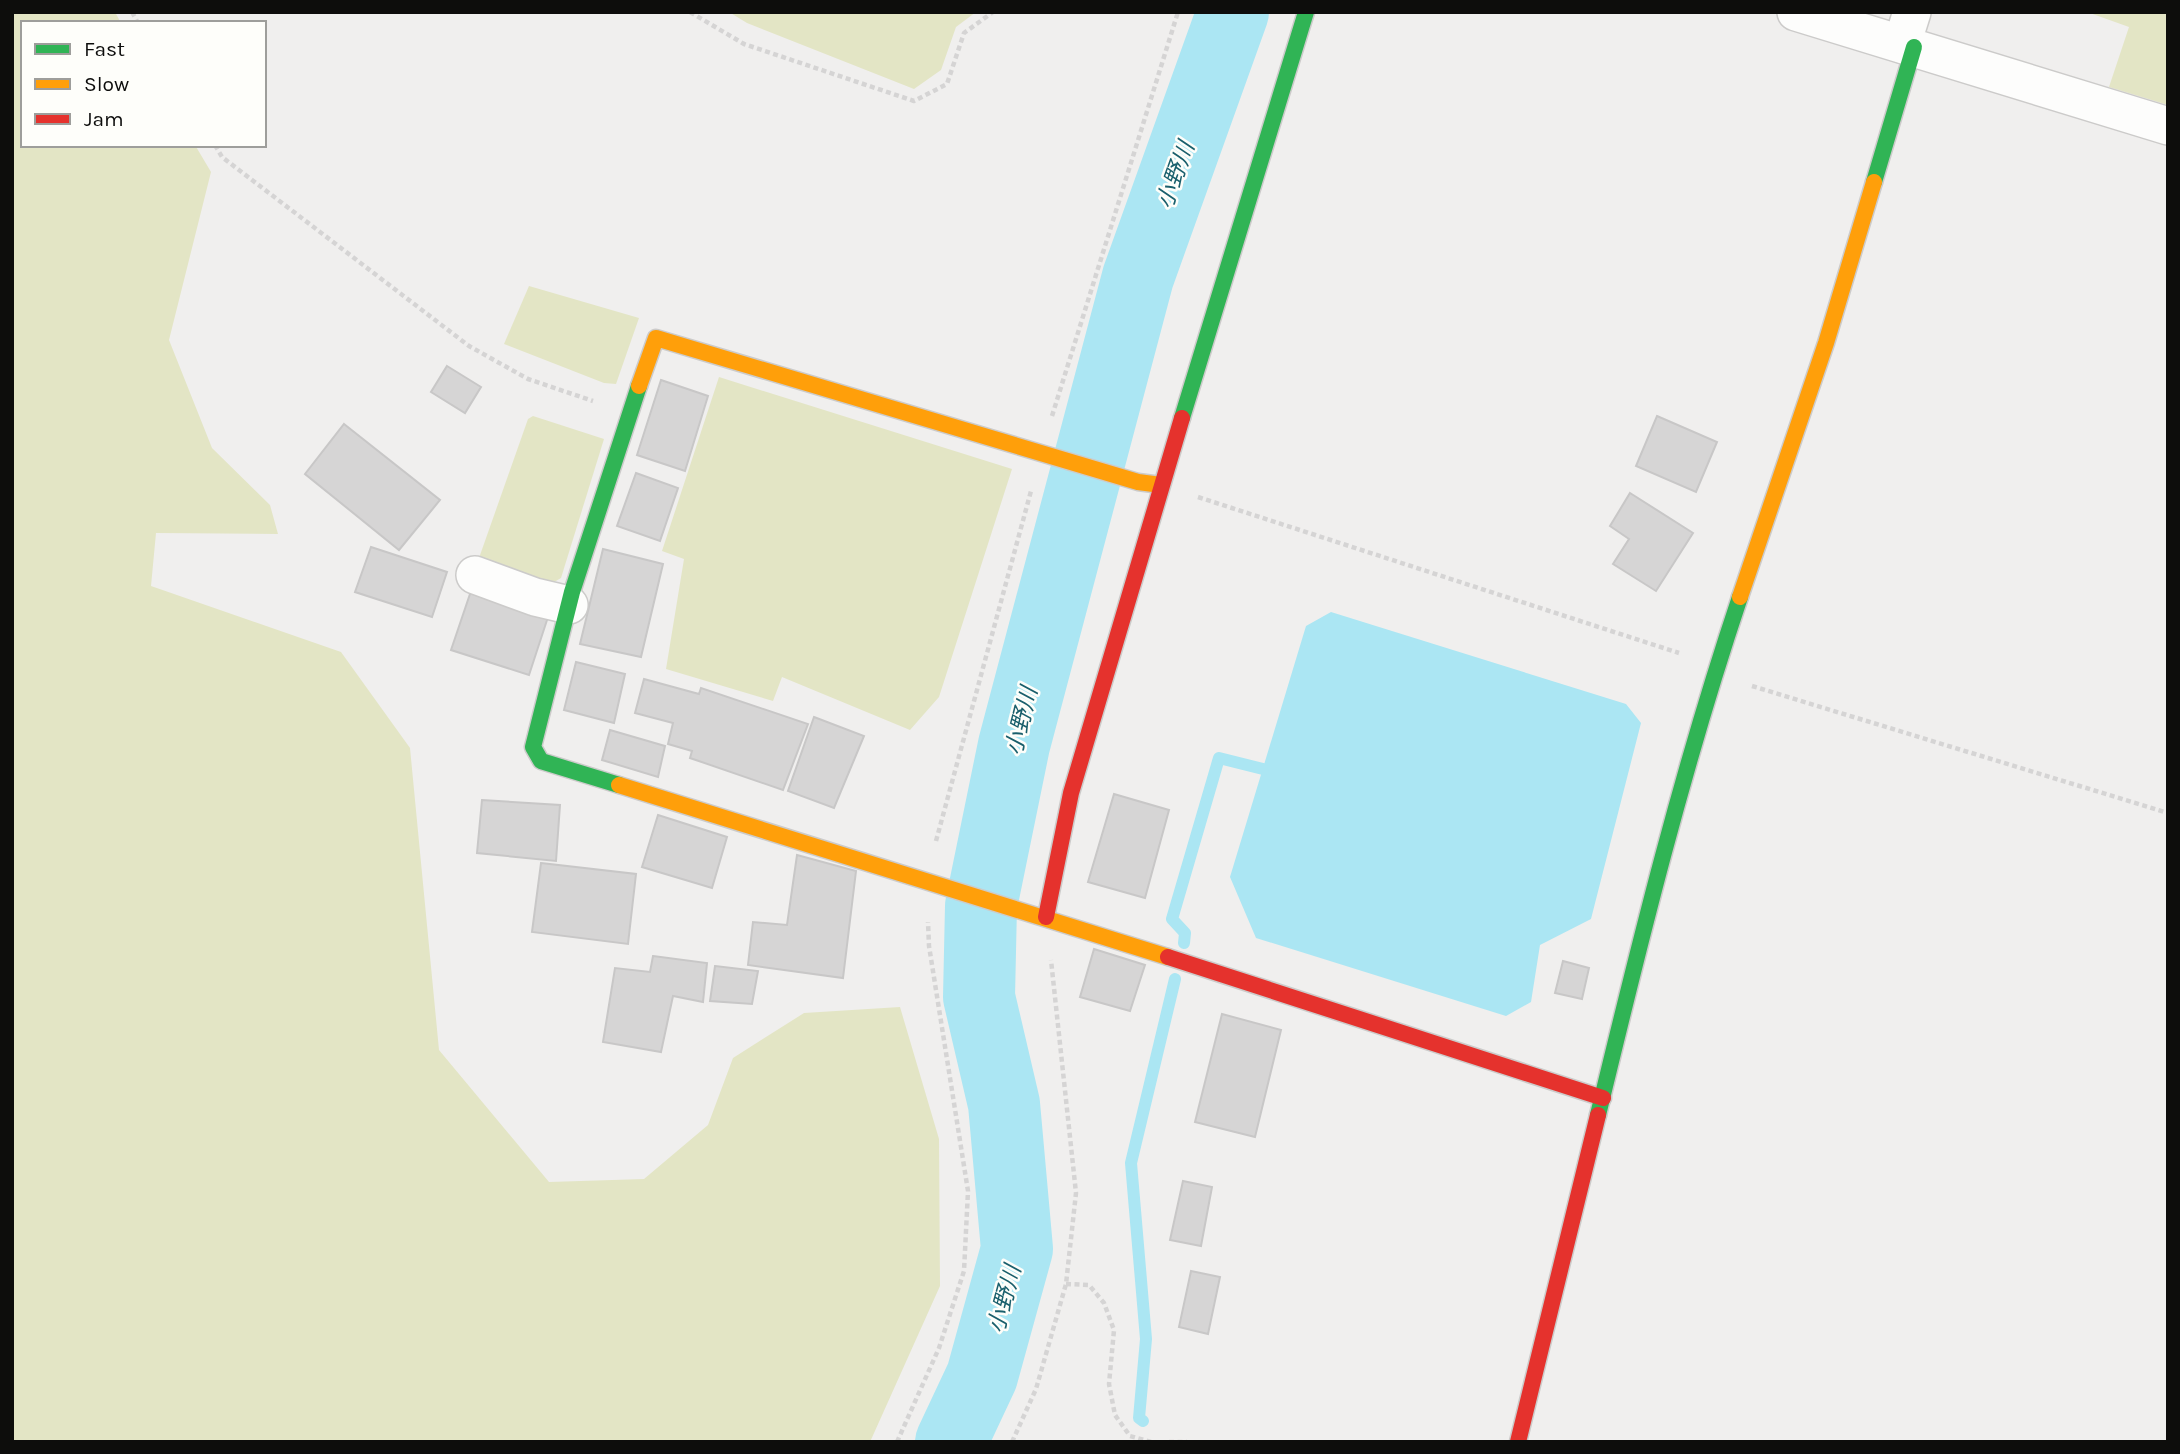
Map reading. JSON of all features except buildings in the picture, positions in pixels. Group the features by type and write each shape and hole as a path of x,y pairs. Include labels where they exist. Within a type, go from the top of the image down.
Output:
{"street":[{"path":"1046,917 1071,793 1161,485 1306,12"},
{"path":"1796,12 1909,34 2168,126"},
{"path":"1518,1442 1659,864 1715,670 1826,343 1909,34"},
{"path":"1161,485 1138,482 656,338 586,547 533,747 541,761 1046,917 1603,1098"},
{"path":"475,575 535,597 569,605"}],"path":[{"path":"690,12 744,44 914,101 947,84 964,33 993,12"},
{"path":"897,1442 939,1348 964,1271 968,1191 929,946 932,882 1041,453 1178,12"},
{"path":"216,147 222,157 469,346 528,379 585,398"},
{"path":"1161,485 1715,670 2168,813"},
{"path":"1012,1442 1036,1389 1066,1284 1076,1193 1046,917"},
{"path":"1066,1284 1089,1285 1104,1303 1114,1330 1110,1384 1115,1415 1130,1436 1151,1442"},
{"path":"1169,1442 1187,1442"}],"green space":[{"path":"12,12 115,12 120,21 21,21 21,147 196,147 211,172 169,340 212,448 270,505 278,534 156,533 151,586 341,652 410,748 439,1050 549,1182 644,1179 708,1125 733,1058 804,1013 900,1007 939,1139 940,1286 870,1442 12,1442"},
{"path":"729,12 976,12 956,27 941,70 914,89 747,23"},
{"path":"2087,12 2168,12 2168,105 2109,87 2129,27"},
{"path":"529,286 639,318 616,384 604,383 504,344"},
{"path":"719,377 1012,469 939,697 910,730 782,677 773,701 666,669 684,559 662,551"},
{"path":"533,416 604,439 561,578 549,585 479,558 528,419"}],"water":[{"path":"1331,612 1626,704 1641,723 1591,919 1540,945 1531,1002 1506,1016 1256,938 1230,877 1306,626"}],"waterway":[{"name":"小野川","path":"951,1442 982,1376 1017,1249 1004,1104 979,997 981,906 1014,745 1138,277 1233,12"},
{"path":"1184,943 1185,933 1172,919 1219,758 1263,769"},
{"path":"1143,1421 1139,1418 1146,1339 1131,1163 1175,979"}],"traffic: fast":[{"path":"1182,418 1306,12"},
{"path":"1874,182 1914,47"},
{"path":"619,785 541,761 533,747 572,592 639,386"},
{"path":"1598,1115 1681,790 1740,597"}],"traffic: slow":[{"path":"1740,597 1826,343 1874,182"},
{"path":"639,386 656,338 1138,482 1161,485"},
{"path":"619,785 1168,957"}],"traffic: jam":[{"path":"1046,917 1071,793 1182,418"},
{"path":"1168,957 1603,1098"},
{"path":"1518,1442 1598,1115"}]}
